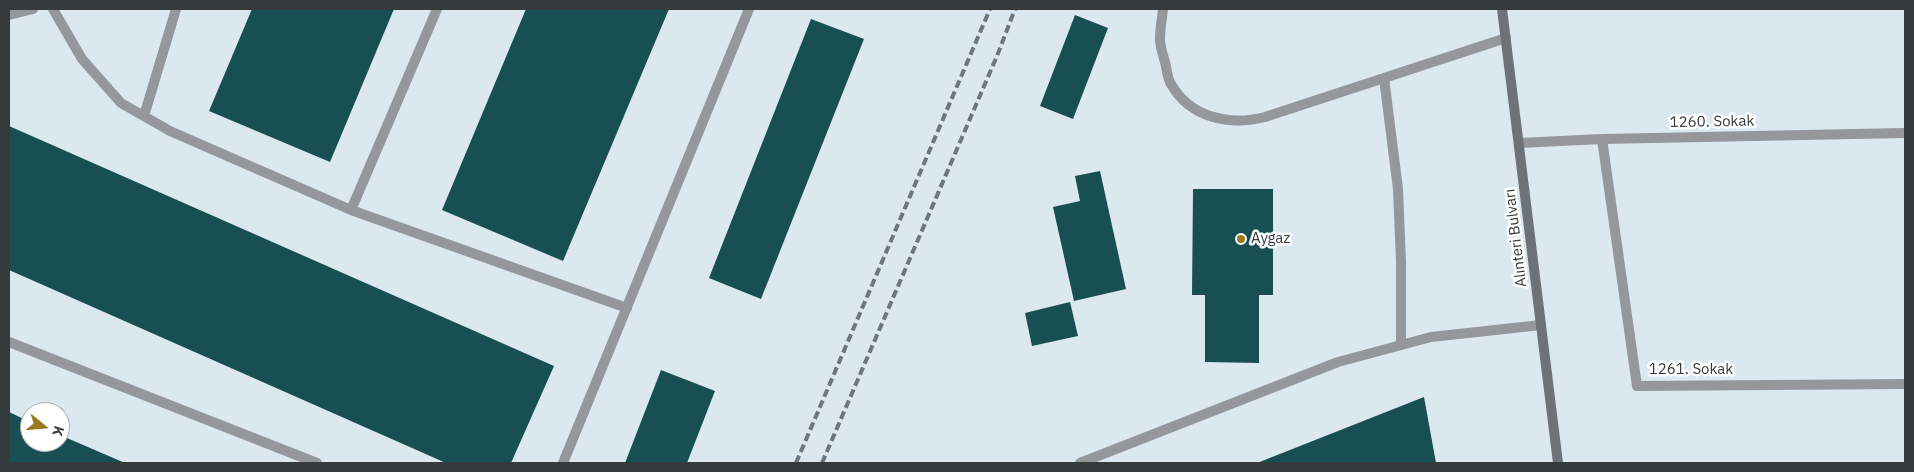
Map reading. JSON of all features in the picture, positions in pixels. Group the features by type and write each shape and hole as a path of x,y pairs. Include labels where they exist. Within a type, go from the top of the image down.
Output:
{"main road":[{"name":"Alınteri Bulvarı","path":"1502,9 1558,463"}],"street":[{"path":"9,15 33,9"},
{"path":"53,9 82,59 121,103 170,131 351,210 627,308"},
{"path":"144,116 176,9"},
{"path":"351,210 437,9"},
{"path":"563,463 749,9"},
{"path":"1163,9 1160,41 1170,83 1189,105 1216,119 1232,122 1265,118 1506,38"},
{"path":"1384,78 1398,189 1401,262 1401,345"},
{"name":"1260. Sokak","path":"1519,143 1602,139 1905,133"},
{"name":"1261. Sokak","path":"1602,139 1637,386 1905,384"},
{"path":"1080,463 1338,362 1431,337 1541,325"},
{"path":"9,342 317,463"}],"building":[{"path":"252,9 394,9 330,162 209,111"},
{"path":"526,9 669,9 563,261 442,210"},
{"path":"1075,15 1108,28 1073,119 1040,106"},
{"path":"811,19 864,39 761,299 709,278"},
{"path":"9,126 554,366 511,463 446,463 9,270"},
{"path":"1100,171 1126,289 1074,301 1053,207 1080,201 1075,176"},
{"path":"1193,189 1273,189 1273,295 1259,295 1259,363 1205,362 1205,295 1192,295"},
{"path":"1070,302 1078,336 1032,346 1025,313"},
{"path":"661,370 715,391 687,463 625,463"},
{"path":"1424,397 1436,463 1257,463"},
{"path":"9,412 20,417 20,452 70,452 70,439 125,463 9,463"}],"railway":[{"path":"796,463 990,9"},
{"path":"822,463 997,56 1015,9"}],"place":[{"name":"Aygaz","path":"1241,239"}]}
